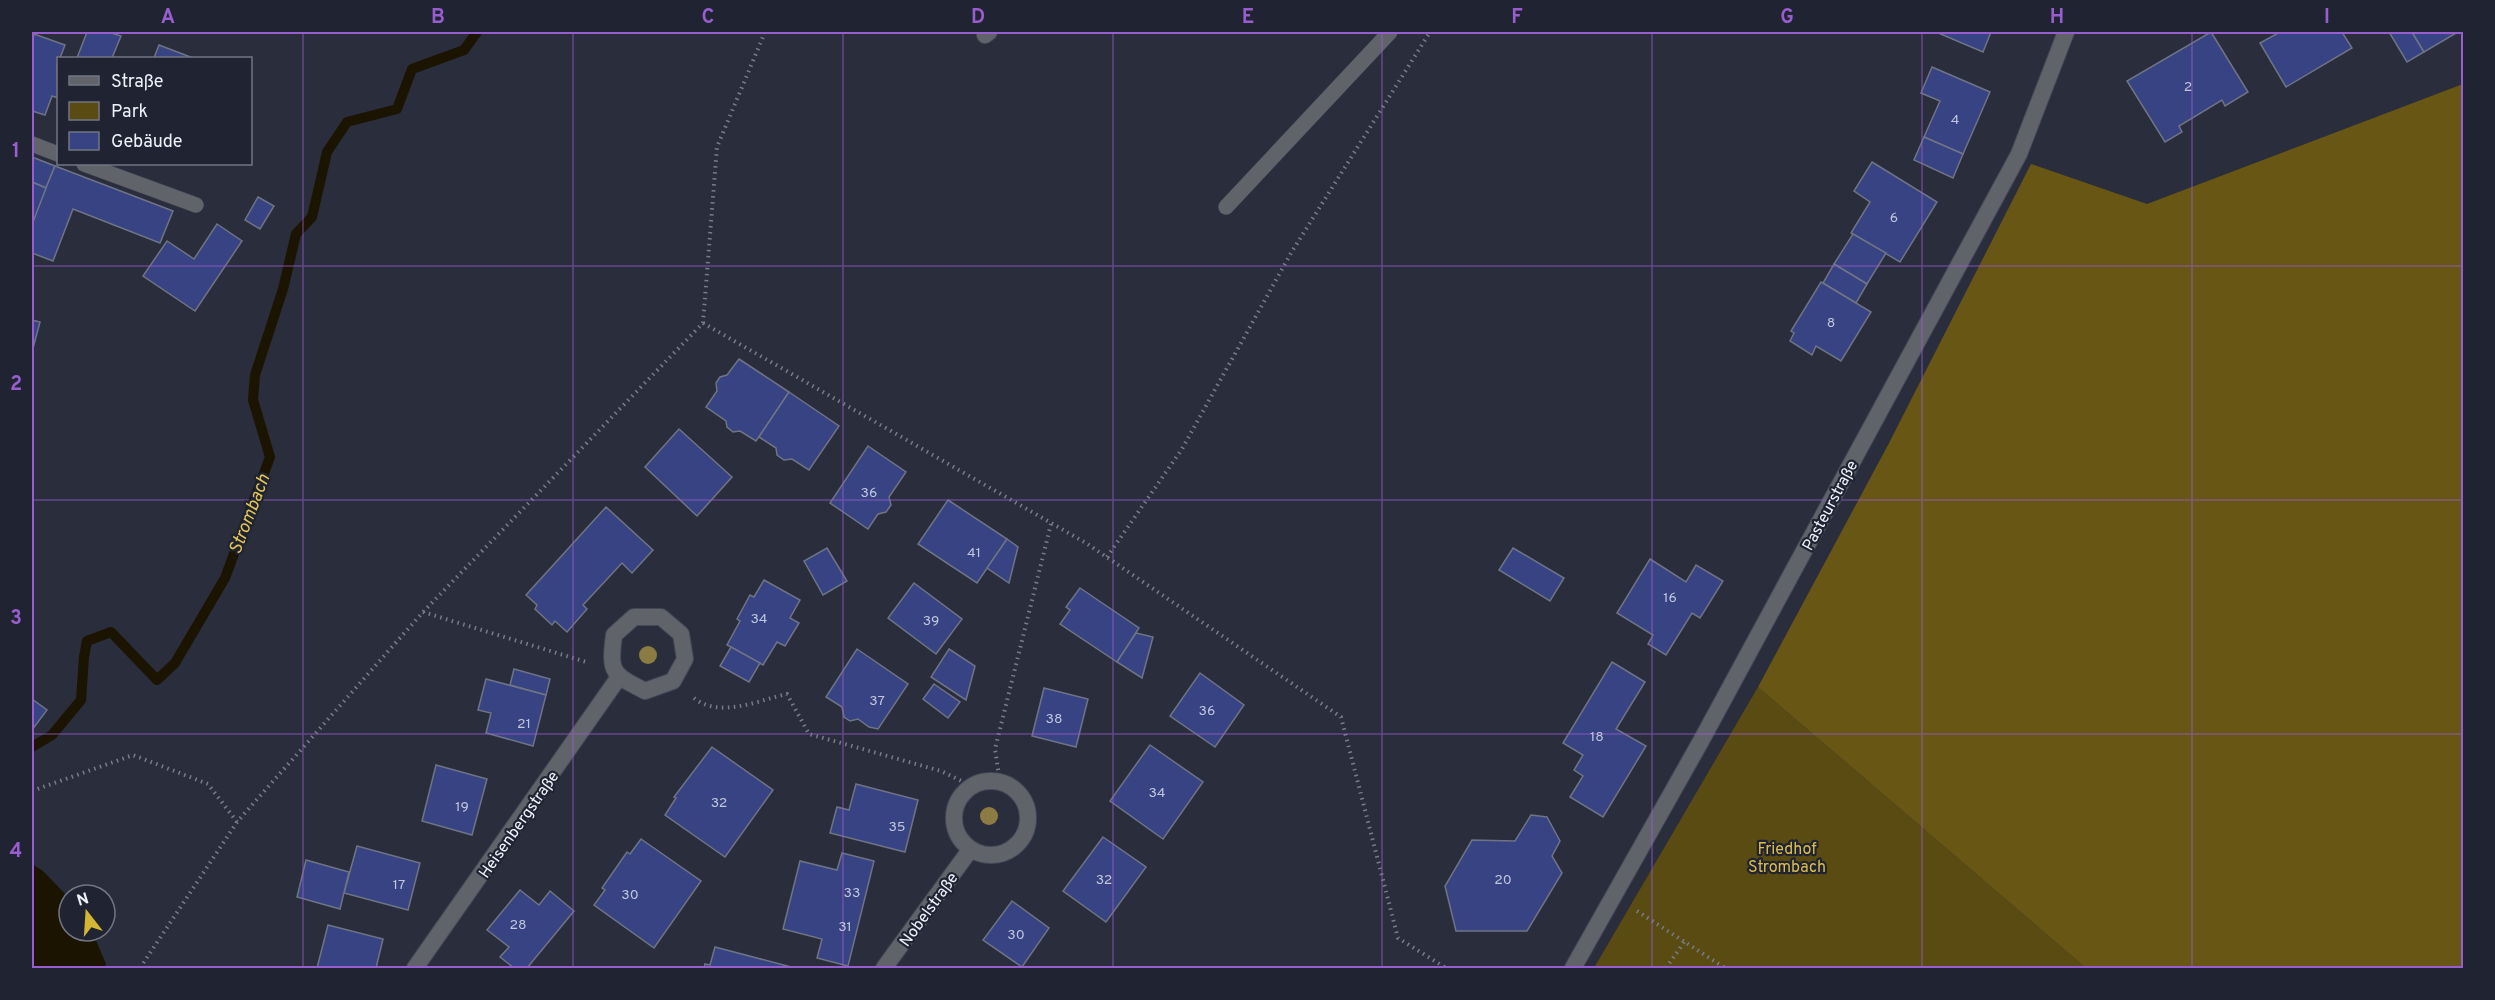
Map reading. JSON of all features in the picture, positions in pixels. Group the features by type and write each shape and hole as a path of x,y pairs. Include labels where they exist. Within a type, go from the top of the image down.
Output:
{"street":[{"name":"Pasteurstraße","path":"1574,969 1701,741 2019,154 2066,32"},
{"path":"634,617 661,617 681,634 685,659 673,681 645,690 619,677 611,661 614,635 634,617"},
{"name":"Heisenbergstraße","path":"415,969 619,677"},
{"path":"981,782 1000,782 1010,785 1024,800 1029,816 1026,832 1017,846 1002,854 986,856 970,850 960,839 954,825 955,810 961,796 972,786 981,782"},
{"name":"Nobelstraße","path":"884,969 970,850"}],"lane":[{"path":"1226,207 1390,32"},
{"path":"32,144 57,154"},
{"path":"87,165 196,205"}],"path":[{"path":"140,969 237,822 423,612 703,323 717,147 765,32"},
{"path":"1107,558 1182,449 1291,253 1430,32"},
{"path":"703,323 1107,558 1341,717 1398,938 1446,969"},
{"path":"1000,782 995,749 1051,524"},
{"path":"423,612 562,655"},
{"path":"701,704 722,709 787,694 809,734 941,771 972,786"},
{"path":"32,791 133,755 208,784 237,822"},
{"path":"1613,897 1725,969"},
{"path":"1666,969 1684,941"}],"green space":[{"name":"Friedhof Strombach","path":"1758,687 2086,968 1594,968"}],"shaded area":[{"path":"2463,84 2463,968 2086,968 1758,687 1888,445 2031,164 2147,204"},
{"path":"32,864 43,871 57,886 57,943 97,943 106,964 104,968 32,968"}],"building":[{"path":"87,32 108,32 121,36 112,57 77,57"},
{"path":"1936,32 1991,32 1983,52"},
{"path":"2211,32 2248,92 2225,106 2222,100 2179,126 2182,132 2165,142 2127,81"},
{"path":"2280,32 2342,32 2352,48 2286,87 2260,43"},
{"path":"2389,32 2412,32 2424,52 2407,62"},
{"path":"2412,32 2458,32 2424,52"},
{"path":"34,34 65,45 60,57 57,57 57,98 52,96 45,115 32,111"},
{"path":"159,45 190,57 154,57"},
{"path":"1932,67 1990,92 1963,154 1924,137 1940,101 1921,93"},
{"path":"1924,137 1963,154 1953,178 1914,160"},
{"path":"32,157 55,166 46,188 32,182"},
{"path":"1872,162 1937,202 1900,262 1851,233 1870,202 1854,191"},
{"path":"55,166 173,211 160,243 73,209 53,261 32,253 32,222"},
{"path":"32,182 46,188 33,222 32,222"},
{"path":"258,197 274,206 260,229 245,220"},
{"path":"217,224 242,241 195,311 143,276 167,241 194,259"},
{"path":"1853,234 1886,253 1867,284 1834,264"},
{"path":"1834,264 1867,284 1856,303 1823,283"},
{"path":"1821,282 1871,312 1841,361 1816,346 1812,355 1790,341 1794,333 1791,331"},
{"path":"32,320 40,322 32,352"},
{"path":"739,359 789,392 756,441 740,431 733,432 727,427 726,421 706,407 717,391 716,383 720,377 727,375"},
{"path":"789,392 839,426 809,470 792,459 784,460 777,455 776,448 759,437"},
{"path":"679,429 732,477 697,516 645,467"},
{"path":"868,446 906,472 889,497 891,505 886,512 878,514 868,529 830,503"},
{"path":"948,500 1007,539 977,583 918,544"},
{"path":"606,507 653,550 632,573 622,563 583,605 587,609 567,632 555,621 552,625 535,609 537,605 526,595"},
{"path":"1007,539 1018,547 1009,583 987,568"},
{"path":"827,548 847,581 823,595 804,561"},
{"path":"1513,548 1564,578 1550,601 1499,570"},
{"path":"1650,559 1686,582 1696,565 1723,581 1700,618 1692,613 1666,655 1648,644 1653,635 1617,613"},
{"path":"764,580 800,600 790,618 799,623 785,646 777,642 763,665 727,645 750,595 754,597"},
{"path":"914,583 962,619 936,654 888,618"},
{"path":"1080,588 1139,628 1117,662 1060,624 1070,610 1066,607"},
{"path":"1136,633 1153,637 1142,678 1117,662"},
{"path":"731,647 760,663 749,682 720,666"},
{"path":"857,649 908,684 878,729 869,727 858,719 850,721 844,717 842,707 826,697"},
{"path":"949,649 975,666 966,700 931,677"},
{"path":"1612,662 1645,682 1616,729 1646,746 1603,817 1570,797 1583,776 1574,770 1583,755 1563,743"},
{"path":"514,669 550,679 546,695 510,685"},
{"path":"1200,673 1244,705 1215,747 1170,716"},
{"path":"486,679 546,695 533,746 486,733 491,713 478,710"},
{"path":"934,684 960,702 948,718 923,699"},
{"path":"1044,688 1088,699 1076,747 1032,736"},
{"path":"32,699 47,710 32,730"},
{"path":"1150,745 1203,782 1163,839 1110,801"},
{"path":"712,747 773,790 725,857 665,815 676,798 674,797"},
{"path":"436,765 487,779 472,835 422,821"},
{"path":"856,784 918,800 905,852 830,833 837,807 849,810"},
{"path":"1531,815 1547,817 1560,841 1552,856 1562,873 1527,931 1456,931 1445,886 1472,840 1515,841"},
{"path":"1103,837 1146,867 1106,922 1063,891"},
{"path":"641,839 701,881 654,948 594,905 605,890 602,888 627,852 630,854"},
{"path":"357,846 420,863 408,910 344,893"},
{"path":"842,853 874,861 848,966 817,958 822,939 783,929 800,861 837,870"},
{"path":"306,860 349,872 340,909 297,897"},
{"path":"520,890 539,905 550,891 574,911 527,968 514,968 500,957 509,947 487,930"},
{"path":"1012,901 1049,928 1022,967 983,940"},
{"path":"328,925 383,939 376,968 317,968"},
{"path":"715,947 795,968 704,968 705,964 710,965"}],"waterway":[{"name":"Strombach","path":"32,747 52,735 81,700 87,641 111,632 157,680 175,663 225,578 270,457 253,400 255,375 283,289 296,234 312,217 327,152 347,122 397,109 412,69 464,50 477,32"}]}
